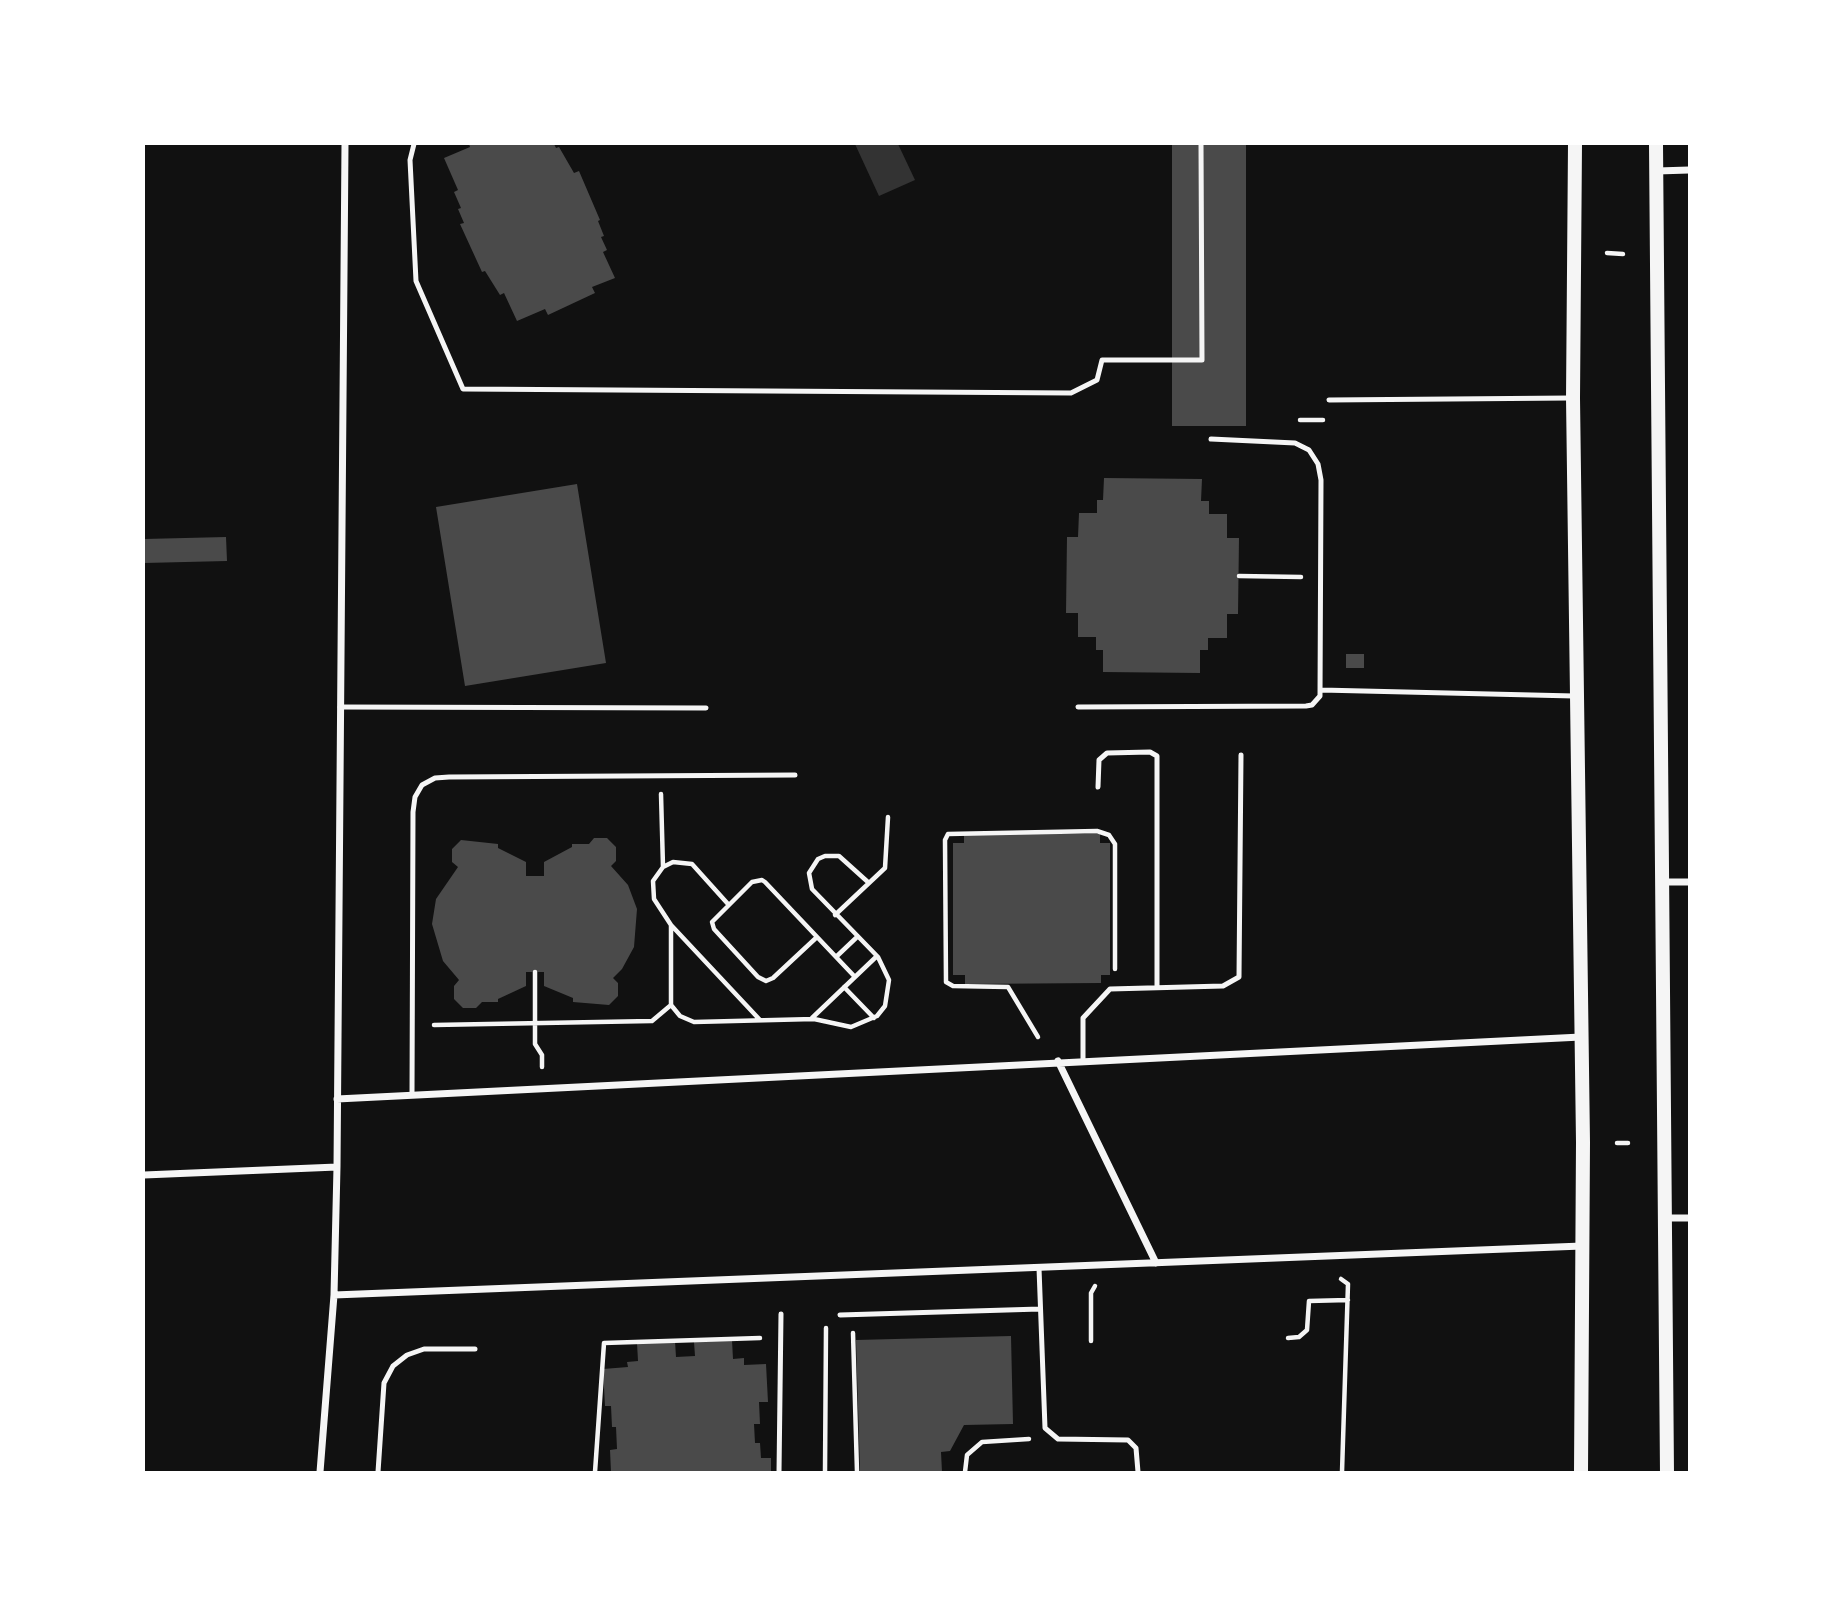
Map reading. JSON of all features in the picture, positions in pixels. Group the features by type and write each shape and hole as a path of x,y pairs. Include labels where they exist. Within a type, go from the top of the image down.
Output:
{"main road":[{"path":"1575,144 1573,398 1582,1037 1581,1472"},
{"path":"1656,144 1667,1472"}],"street":[{"path":"320,1472 334,1296 337,1167 345,144"},
{"path":"1657,171 1689,170"},
{"path":"1663,882 1689,882"},
{"path":"337,1099 1582,1037"},
{"path":"1058,1061 1156,1263"},
{"path":"144,1175 337,1167"},
{"path":"1664,1218 1689,1218"},
{"path":"334,1296 1582,1246"}],"lane":[{"path":"414,144 410,160 416,281 463,389 1071,393 1097,380 1102,360 1202,360 1201,144"},
{"path":"1329,400 1573,398"},
{"path":"1078,707 1306,706 1318,701 1321,690 1321,480 1309,450 1295,443 1277,440 1212,439"},
{"path":"1321,690 1578,696"},
{"path":"340,707 706,708"},
{"path":"1098,787 1099,760 1107,753 1150,752 1157,756 1157,987"},
{"path":"1083,1060 1083,1018 1104,993 1115,988 1223,986 1239,977 1241,755"},
{"path":"412,1094 413,812 415,797 422,785 435,778 449,777 795,775"},
{"path":"1039,1268 1044,1422 1048,1433 1058,1439 1128,1440 1136,1448 1138,1472"},
{"path":"840,1315 1040,1309"},
{"path":"779,1472 781,1314"},
{"path":"378,1472 384,1383 393,1366 407,1355 424,1349 475,1349"}],"path":[{"path":"1607,253 1623,254"},
{"path":"1297,420 1337,420"},
{"path":"1239,576 1321,577"},
{"path":"662,817 663,867"},
{"path":"835,915 886,864 888,817"},
{"path":"1038,1037 1008,987 953,986 946,982 946,836 952,831 1097,831 1109,835 1115,844 1112,937 1115,988"},
{"path":"671,925 671,1005 680,1016 694,1022 811,1019 851,1027 874,1018 885,1006 889,993 886,968 817,896 809,882 809,873 818,859 832,855 846,859 869,883"},
{"path":"728,904 692,864 673,862 663,867 653,881 654,899 671,925 761,1021"},
{"path":"817,937 773,978 762,980 712,926 714,916 752,882 762,880 817,937 855,977"},
{"path":"836,957 856,938"},
{"path":"811,1019 877,956"},
{"path":"535,972 535,1044 542,1055 542,1067"},
{"path":"845,987 874,1018"},
{"path":"412,1026 652,1021 671,1005"},
{"path":"1617,1143 1628,1143"},
{"path":"1329,1279 1347,1280 1342,1472"},
{"path":"1091,1341 1091,1293 1098,1285"},
{"path":"1288,1338 1299,1337 1307,1330 1309,1301 1348,1300"},
{"path":"825,1472 825,1330 829,1320 840,1315"},
{"path":"853,1315 857,1472"},
{"path":"595,1472 604,1343 781,1337"},
{"path":"965,1472 967,1455 972,1447 982,1442 1035,1438 1040,1434 1044,1422"}],"shaded area":[{"path":"855,144 898,144 915,180 879,196"}],"building":[{"path":"469,144 554,144 556,148 559,147 574,173 579,171 600,220 598,221 604,236 601,237 607,250 603,252 615,278 592,287 595,293 548,315 545,309 517,321 504,293 500,295 485,271 482,272 460,224 464,223 454,192 458,190 444,158 470,147"},
{"path":"1172,144 1246,144 1246,426 1172,426"},
{"path":"1104,478 1202,479 1201,501 1209,501 1209,514 1227,514 1227,538 1239,538 1238,614 1227,614 1227,638 1208,638 1208,650 1200,650 1200,673 1103,672 1103,650 1096,650 1096,637 1078,637 1078,613 1066,613 1067,537 1078,537 1079,513 1097,513 1097,500 1103,500"},
{"path":"577,484 606,663 465,686 436,507"},
{"path":"226,537 227,561 144,563 144,539"},
{"path":"1346,654 1364,654 1364,668 1346,668"},
{"path":"964,834 1100,834 1100,843 1110,843 1110,975 1101,975 1101,983 965,984 965,975 953,975 953,843 964,843"},
{"path":"594,838 607,838 616,847 616,861 611,866 628,885 637,909 634,947 622,969 613,978 618,983 618,996 609,1005 573,1002 573,998 544,986 544,972 526,972 526,986 498,999 498,1002 482,1002 476,1008 463,1008 454,999 454,986 459,980 443,961 432,924 436,899 458,867 452,862 452,849 461,840 498,844 498,848 526,862 526,876 544,876 544,862 572,847 572,844 589,844"},
{"path":"1011,1336 1013,1424 964,1425 950,1451 941,1452 942,1472 860,1472 856,1340"},
{"path":"732,1340 733,1359 744,1358 744,1365 766,1364 768,1402 759,1402 760,1424 754,1424 755,1443 760,1443 761,1458 771,1458 771,1472 611,1472 610,1450 617,1449 616,1427 612,1427 611,1406 605,1406 603,1369 628,1367 627,1362 638,1361 637,1343 675,1341 676,1357 695,1356 694,1342"}]}
